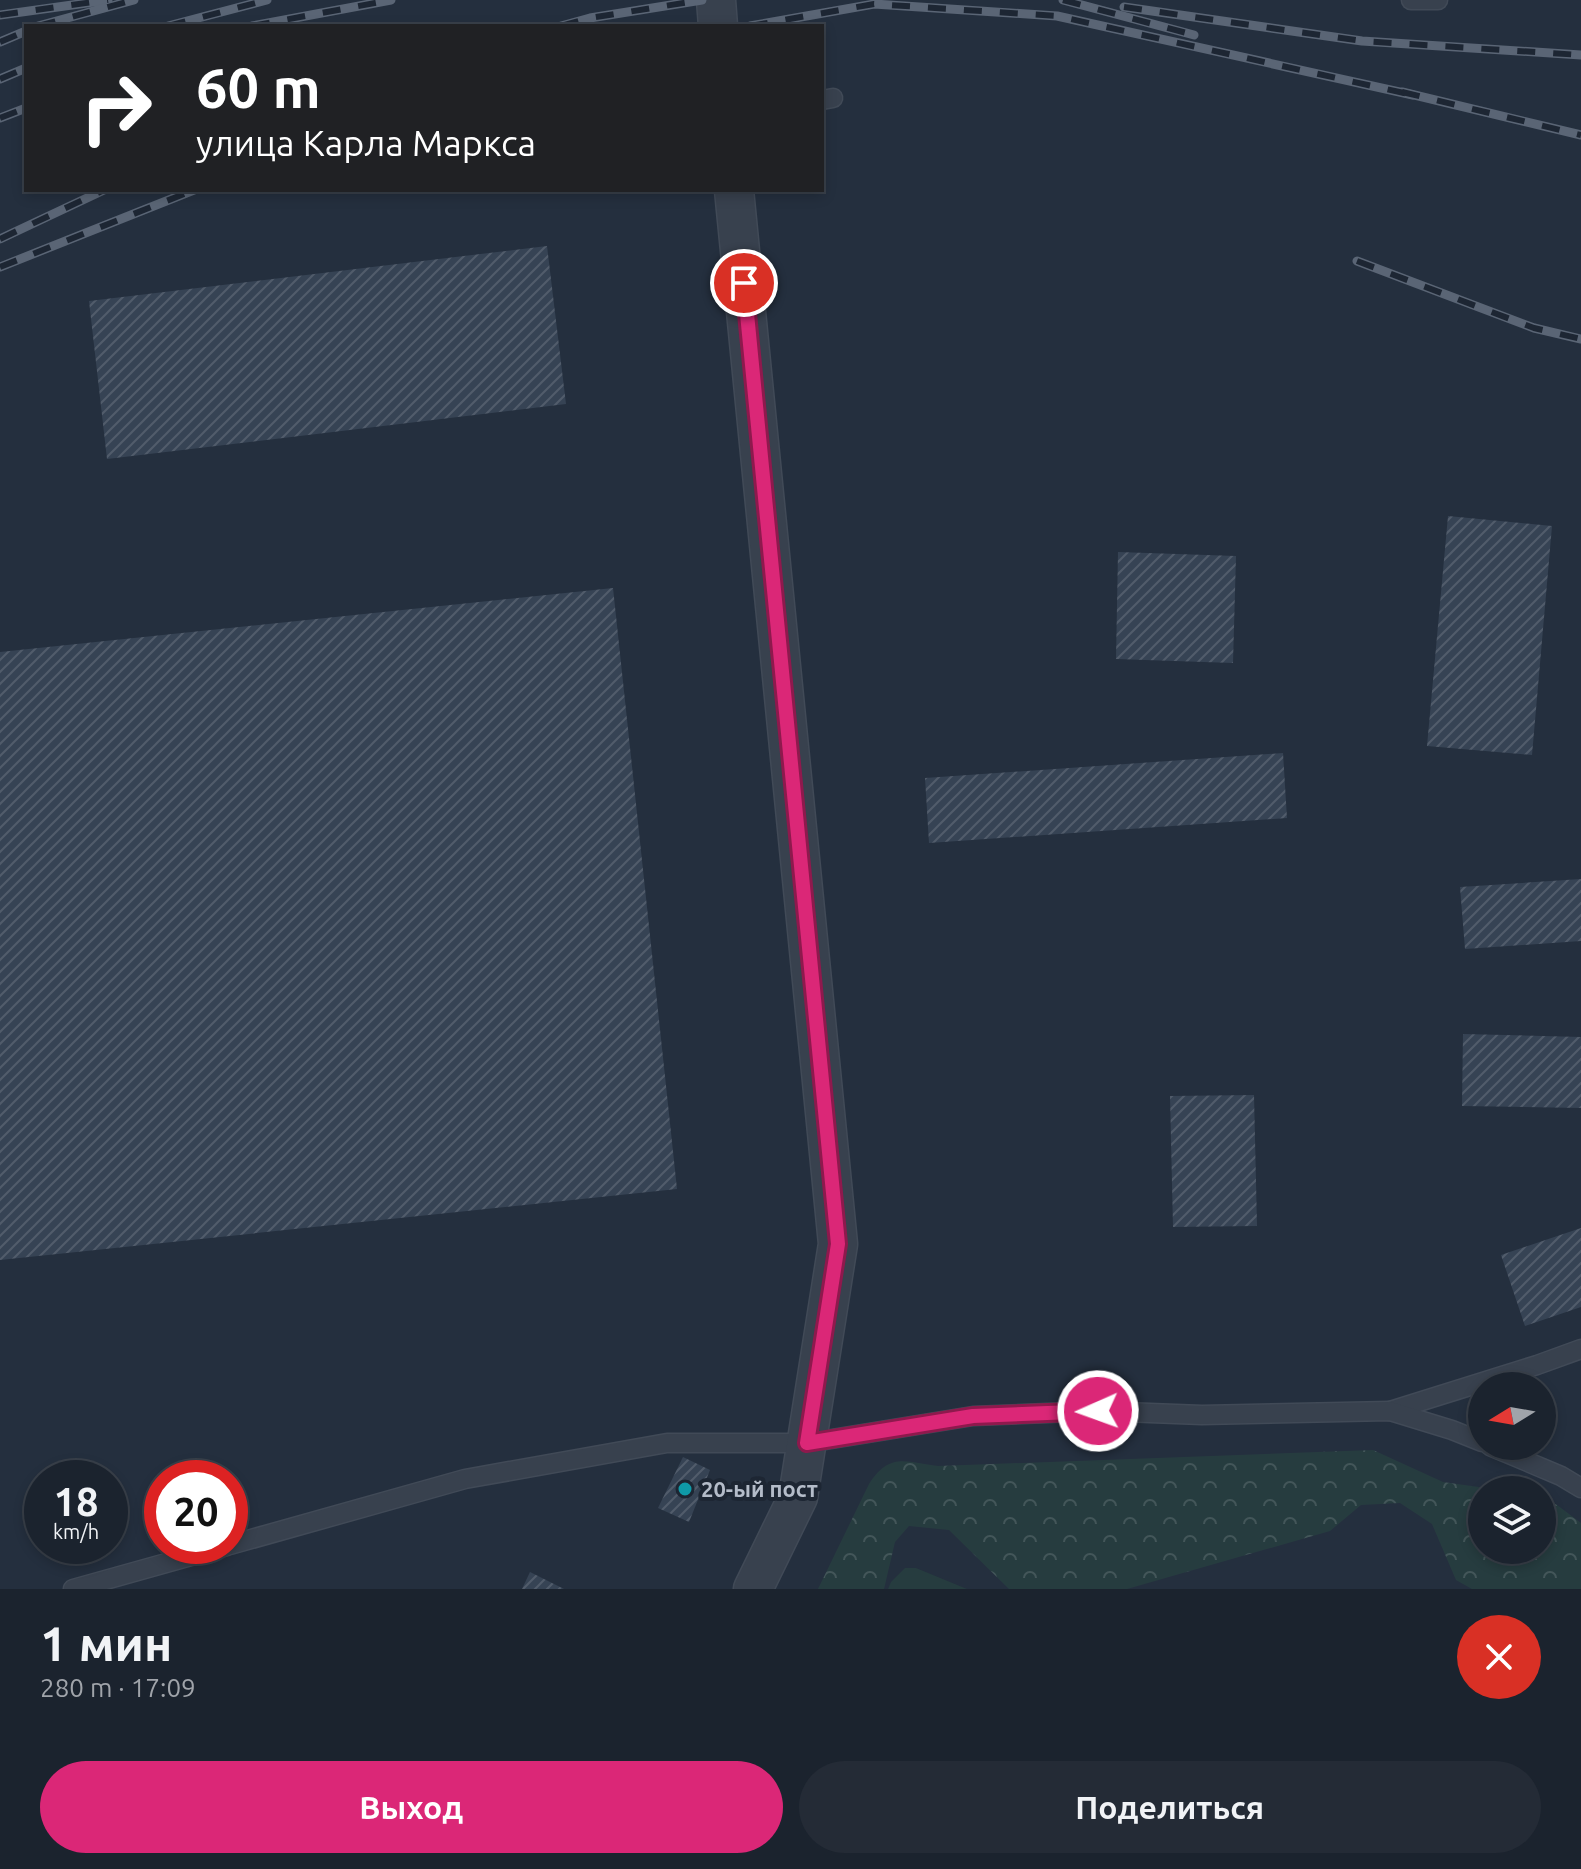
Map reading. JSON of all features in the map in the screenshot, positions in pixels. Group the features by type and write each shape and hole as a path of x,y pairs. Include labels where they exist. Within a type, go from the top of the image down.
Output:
{"street":[{"path":"716,0 718,24"},
{"path":"734,192 838,1244 798,1497 753,1589"}],"lane":[{"path":"1411,0 1438,0"},
{"path":"248,1540 465,1479 667,1443 807,1443 973,1416 1098,1411 1202,1415 1390,1411 1581,1349"},
{"path":"1390,1411 1468,1436"},
{"path":"1523,1460 1581,1488"},
{"path":"73,1589 163,1564"}],"green space":[{"path":"1373,1450 1443,1482 1468,1486 1468,1564 1556,1564 1557,1505 1581,1523 1581,1589 1472,1589 1456,1580 1432,1524 1400,1503 1361,1505 1330,1531 1127,1589 1009,1589 949,1530 909,1526 895,1542 884,1589 818,1589 869,1484 877,1474 891,1463 938,1466"},
{"path":"905,1568 916,1568 967,1589 888,1589"}],"building":[{"path":"547,246 566,404 107,459 89,301"},
{"path":"1448,516 1552,526 1532,755 1427,746"},
{"path":"1118,552 1236,556 1233,663 1116,659"},
{"path":"613,588 677,1189 0,1260 0,652"},
{"path":"1283,753 1287,818 929,843 925,778"},
{"path":"1581,879 1581,941 1465,949 1460,887"},
{"path":"1463,1034 1581,1037 1581,1108 1462,1106"},
{"path":"1254,1095 1257,1226 1173,1227 1170,1096"},
{"path":"1581,1228 1581,1307 1525,1326 1501,1255"},
{"name":"20-ый пост","path":"683,1457 710,1470 689,1522 658,1508"},
{"path":"530,1572 564,1589 522,1589"}],"railway":[{"path":"0,15 108,0"},
{"path":"45,24 134,0"},
{"path":"176,24 267,0"},
{"path":"263,24 391,0"},
{"path":"568,24 702,0"},
{"path":"1063,0 1194,35"},
{"path":"761,24 874,4 1057,16 1413,95"},
{"path":"1124,7 1362,41 1581,55"},
{"path":"0,42 24,32"},
{"path":"0,79 24,69"},
{"path":"1402,92 1581,135"},
{"path":"0,118 24,109"},
{"path":"0,239 100,192"},
{"path":"0,267 189,192"},
{"path":"1357,261 1534,328 1581,339"}],"place":[{"name":"20-ый пост","path":"685,1489"}],"route":[{"path":"744,283 838,1244 807,1443 973,1416 1098,1411"}]}
